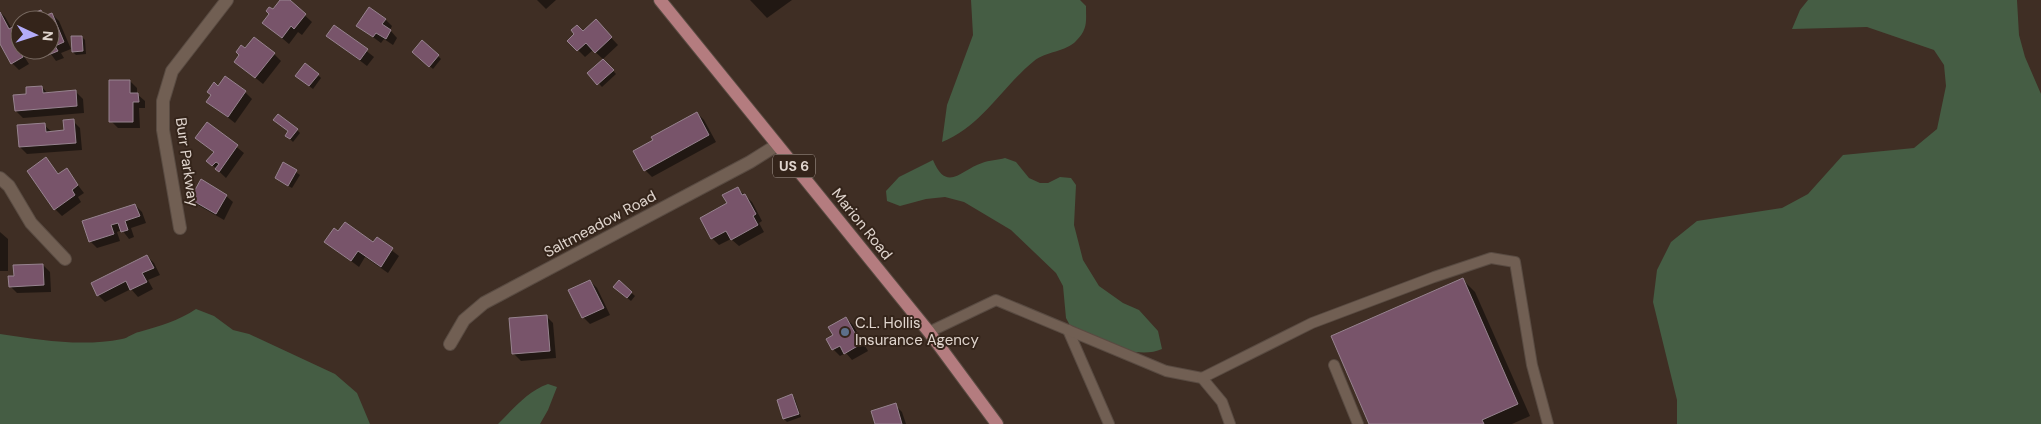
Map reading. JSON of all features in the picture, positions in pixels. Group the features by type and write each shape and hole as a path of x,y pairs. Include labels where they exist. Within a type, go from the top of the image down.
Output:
{"main road":[{"name":"Marion Road","path":"660,0 698,44 777,145 929,332 997,424"}],"street":[{"name":"Burr Parkway","path":"180,228 163,130 163,101 172,71 190,51 226,0"},
{"name":"Saltmeadow Road","path":"450,344 464,320 484,303 750,162 777,145"},
{"path":"0,178 9,186 32,223 65,259"}],"lane":[{"path":"929,332 996,300 1166,371 1202,378 1312,323 1490,258 1515,262 1532,364 1548,424"},
{"path":"1068,330 1109,424"},
{"path":"1334,365 1358,424"},
{"path":"1202,378 1222,402 1230,424"}],"green space":[{"path":"971,0 1080,0 1086,6 1086,25 1083,33 1072,45 1044,55 1034,61 968,127 942,142 947,105 973,35"},
{"path":"1808,0 2017,0 2019,35 2025,57 2041,94 2041,424 1677,424 1677,400 1653,302 1657,270 1671,242 1697,221 1782,208 1808,194 1843,155 1914,148 1937,129 1946,86 1944,65 1934,50 1867,27 1792,29 1800,10"},
{"path":"1005,158 1016,162 1029,178 1040,183 1048,183 1060,177 1071,178 1076,185 1074,225 1083,260 1099,286 1123,303 1139,310 1158,331 1162,349 1152,352 1130,351 1075,335 1066,318 1063,286 1056,273 1011,230 964,202 945,197 926,199 900,206 887,201 886,191 899,177 933,160 938,170 944,176 949,177 961,174 985,162"},
{"path":"196,309 214,316 233,330 249,334 335,374 357,393 370,424 0,424 0,334 76,343 107,341 124,338 169,323"},
{"path":"548,384 557,387 540,424 498,424 527,396"}],"building":[{"path":"280,0 290,0 306,14 294,29 291,26 282,38 262,23 269,14 266,11 269,7 273,9"},
{"path":"369,7 386,19 382,24 391,30 386,39 376,33 373,37 356,26"},
{"path":"0,12 10,28 10,60 18,60 11,64 0,44"},
{"path":"596,19 612,37 595,53 586,43 577,51 567,41 574,34 571,30 577,25 583,31"},
{"path":"334,25 368,49 360,60 326,36"},
{"path":"60,32 64,42 60,44"},
{"path":"71,36 82,36 83,51 72,52"},
{"path":"254,37 275,53 255,78 234,62 239,55 236,52 241,45 245,48"},
{"path":"422,40 439,55 429,67 412,52"},
{"path":"603,59 614,70 597,85 587,73"},
{"path":"305,63 319,74 309,86 295,76"},
{"path":"225,76 246,91 228,117 206,102 211,95 207,92 214,82 218,86"},
{"path":"109,80 130,80 130,93 138,93 139,102 133,102 133,122 109,122"},
{"path":"42,86 43,93 76,90 77,106 15,111 13,95 26,94 26,87"},
{"path":"697,112 709,135 644,171 633,151 653,140 651,137"},
{"path":"278,114 298,129 290,139 285,136 288,131 273,120"},
{"path":"74,119 76,143 19,147 17,125 45,123 46,132 64,130 63,120"},
{"path":"207,122 238,145 219,172 215,169 219,164 216,162 212,166 206,161 214,152 195,138"},
{"path":"46,157 58,174 67,168 78,185 72,190 75,195 54,210 27,171"},
{"path":"283,162 297,170 288,186 275,178"},
{"path":"201,179 227,195 216,214 190,199"},
{"path":"738,187 742,195 745,194 756,214 753,216 758,225 731,240 726,231 711,239 700,218 727,203 722,195"},
{"path":"135,204 140,216 125,221 128,230 121,232 118,223 111,225 114,234 89,242 82,221"},
{"path":"345,222 373,242 377,237 393,248 381,267 358,251 351,261 324,242 334,228 338,231"},
{"path":"147,255 154,268 142,273 147,282 130,290 126,281 97,296 91,283"},
{"path":"43,264 44,285 9,287 8,276 14,276 13,265"},
{"path":"1463,278 1518,404 1482,420 1484,424 1369,424 1331,336"},
{"path":"590,280 604,308 582,318 568,290"},
{"path":"619,280 632,292 627,298 613,287"},
{"path":"547,315 550,351 512,354 509,318"},
{"path":"846,317 861,344 844,354 840,346 832,350 826,339 833,335 828,327"},
{"path":"792,394 799,414 783,419 777,400"},
{"path":"896,403 902,424 875,424 871,411"}],"place":[{"name":"C.L. Hollis Insurance Agency","path":"845,332"}]}
